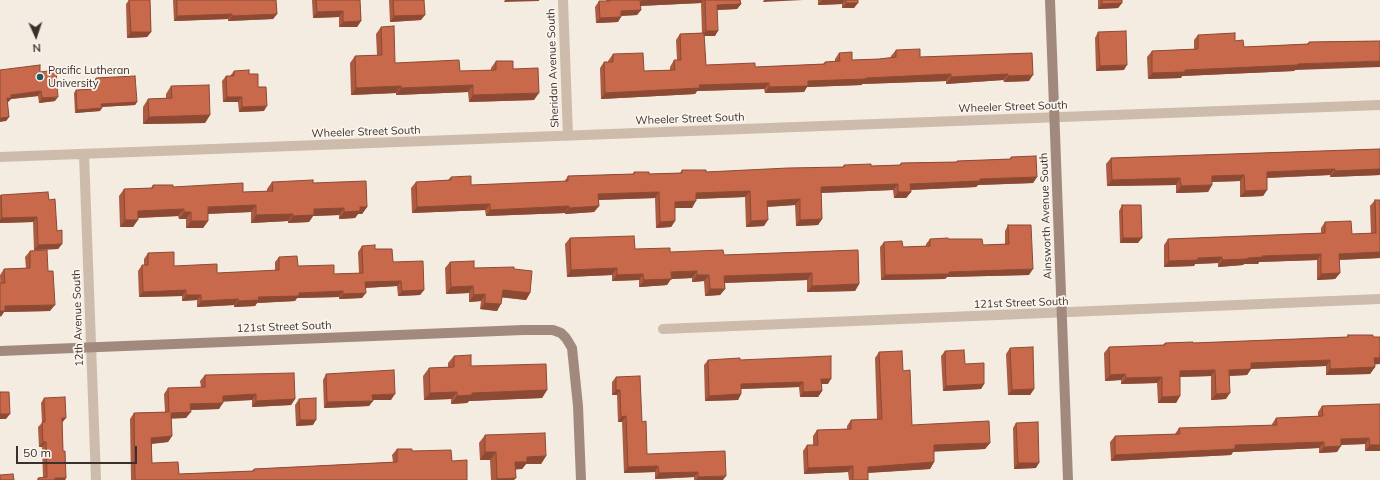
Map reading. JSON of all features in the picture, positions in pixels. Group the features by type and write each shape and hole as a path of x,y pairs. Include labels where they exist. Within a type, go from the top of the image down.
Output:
{"street":[{"name":"Sheridan Avenue South","path":"563,0 568,136"},
{"name":"Ainsworth Avenue South","path":"1050,0 1068,480"},
{"name":"Wheeler Street South","path":"0,158 1380,105"},
{"name":"12th Avenue South","path":"84,154 96,480"},
{"name":"121st Street South","path":"663,329 1380,299"},
{"name":"121st Street South","path":"0,351 535,329 553,330 561,333 572,348 575,374 581,480"}],"building":[{"path":"129,0 150,0 151,32 131,32"},
{"path":"177,0 276,0 277,14 177,16"},
{"path":"316,0 360,0 361,21 343,22 343,11 317,12"},
{"path":"393,0 424,0 425,15 394,16"},
{"path":"656,0 640,1 641,10 621,11 621,17 600,18 599,1"},
{"path":"705,0 740,0 741,4 717,5 718,31 706,31"},
{"path":"846,0 858,0 858,3 846,3"},
{"path":"1102,0 1122,0 1122,3 1102,4"},
{"path":"394,26 395,63 459,60 460,71 496,70 496,61 513,61 513,69 538,68 539,93 473,95 473,85 356,88 355,56 382,55 381,27"},
{"path":"1126,31 1127,65 1100,66 1098,32"},
{"path":"704,33 706,65 755,63 755,67 825,64 825,62 840,61 839,53 852,52 852,60 879,59 896,57 896,50 920,49 920,57 1032,53 1033,75 1008,76 1008,74 951,77 951,74 808,81 808,86 769,87 769,83 699,85 700,88 605,93 604,62 613,62 613,54 643,53 644,71 675,70 674,60 681,60 680,34"},
{"path":"1235,33 1235,41 1243,40 1244,47 1309,44 1309,42 1380,41 1380,61 1298,64 1152,73 1152,51 1198,49 1198,35"},
{"path":"40,65 40,72 56,70 58,97 42,98 41,91 11,95 11,98 7,98 9,117 0,118 0,70"},
{"path":"249,70 249,74 258,74 258,87 266,87 267,106 242,107 242,97 227,97 226,76 234,76 234,71"},
{"path":"135,76 137,102 101,104 102,108 77,110 76,90 96,89 96,78"},
{"path":"209,85 210,115 149,117 148,99 172,98 171,86"},
{"path":"1380,149 1380,169 1267,172 1267,190 1245,191 1244,175 1212,176 1212,185 1181,186 1180,178 1112,180 1111,158"},
{"path":"1036,156 1037,177 910,184 911,192 898,192 898,184 821,187 822,219 800,220 800,199 767,201 768,220 751,221 750,191 696,193 696,201 675,202 675,221 660,222 659,192 598,194 599,206 569,208 569,206 490,210 490,204 417,207 416,182 451,180 451,177 471,176 471,185 568,181 568,176 634,174 634,172 649,172 649,174 682,173 682,170 706,170 706,172 844,167 844,165 871,164 871,166 901,165 901,163 957,162"},
{"path":"313,180 313,183 366,181 367,207 360,207 360,211 344,212 344,208 314,209 314,215 293,216 293,214 256,215 256,205 208,207 208,221 191,221 191,212 184,212 184,209 138,211 138,220 125,220 124,189 153,188 153,185 173,185 173,187 243,183 243,192 273,191 272,182"},
{"path":"48,192 49,200 55,199 57,231 62,230 62,244 38,245 37,217 2,218 1,195"},
{"path":"1375,200 1380,200 1380,252 1339,254 1340,273 1321,274 1321,254 1262,256 1263,257 1247,259 1222,260 1222,257 1198,258 1198,260 1169,261 1168,239 1325,233 1325,222 1351,221 1352,234 1376,233"},
{"path":"1122,205 1141,205 1142,238 1123,238"},
{"path":"1008,225 1031,225 1033,269 949,272 949,274 885,275 884,242 902,241 903,247 930,246 930,239 948,238 982,239 983,245 1009,244"},
{"path":"634,236 635,249 670,248 670,252 723,250 724,255 858,250 859,284 812,286 812,273 724,276 725,289 710,289 709,275 697,275 697,271 671,272 672,279 644,280 643,274 617,275 617,268 571,270 570,238"},
{"path":"375,245 375,249 392,249 393,262 423,261 424,290 402,291 401,281 365,282 366,293 343,294 343,291 299,293 299,296 258,297 259,300 238,301 238,299 201,301 201,295 186,295 186,290 143,292 142,265 148,265 148,253 174,252 174,266 217,264 217,273 279,270 279,257 297,256 298,266 334,265 334,274 363,273 362,246"},
{"path":"47,250 48,271 53,271 55,305 5,306 5,311 0,311 0,283 5,283 4,269 30,268 30,251"},
{"path":"474,261 474,268 514,267 514,269 532,271 530,293 503,290 501,304 485,303 485,294 474,295 473,286 451,287 450,262"},
{"path":"1348,335 1373,335 1373,337 1380,337 1380,358 1374,358 1375,367 1330,369 1330,360 1251,363 1251,369 1229,370 1230,393 1216,394 1215,370 1180,371 1180,396 1162,397 1162,377 1126,378 1125,374 1110,375 1109,347 1165,345 1165,343 1348,337"},
{"path":"1033,347 1034,389 1012,390 1010,348"},
{"path":"964,350 965,364 984,363 984,384 946,386 945,351"},
{"path":"902,351 903,371 910,370 912,425 989,421 990,443 934,445 934,462 868,467 868,480 853,480 853,466 808,468 807,445 818,445 817,430 851,429 851,420 882,419 879,352"},
{"path":"471,355 471,366 546,364 547,390 472,393 472,395 457,396 457,392 430,393 429,368 454,367 454,356"},
{"path":"831,356 831,379 821,379 822,391 803,392 803,382 741,384 741,394 709,396 708,360"},
{"path":"394,370 395,394 372,395 373,401 327,402 326,374"},
{"path":"294,373 295,399 256,401 256,394 223,396 223,403 190,404 191,412 171,413 172,436 151,438 152,463 178,462 179,474 254,471 254,469 397,462 397,449 412,449 412,451 451,450 452,461 467,460 467,480 135,480 134,413 169,412 168,388 205,387 205,375"},
{"path":"640,376 642,422 646,421 647,454 725,451 726,476 698,477 698,472 659,473 658,466 628,467 626,416 621,417 620,390 616,390 616,377"},
{"path":"0,392 9,392 10,414 0,414"},
{"path":"65,397 66,418 62,418 66,478 39,480 38,478 47,477 46,442 43,442 42,422 45,422 44,398"},
{"path":"316,398 316,420 300,420 299,399"},
{"path":"1380,404 1380,445 1370,445 1369,438 1341,439 1341,446 1324,447 1324,442 1235,445 1235,449 1115,455 1115,436 1180,434 1179,428 1277,425 1276,418 1323,416 1322,406"},
{"path":"1038,422 1039,463 1018,463 1016,423"},
{"path":"545,433 546,456 527,457 527,462 515,462 516,478 497,479 496,452 485,452 485,435"},
{"path":"13,474 14,480 0,480 0,475"}],"place":[{"name":"Pacific Lutheran University","path":"40,77"}]}
